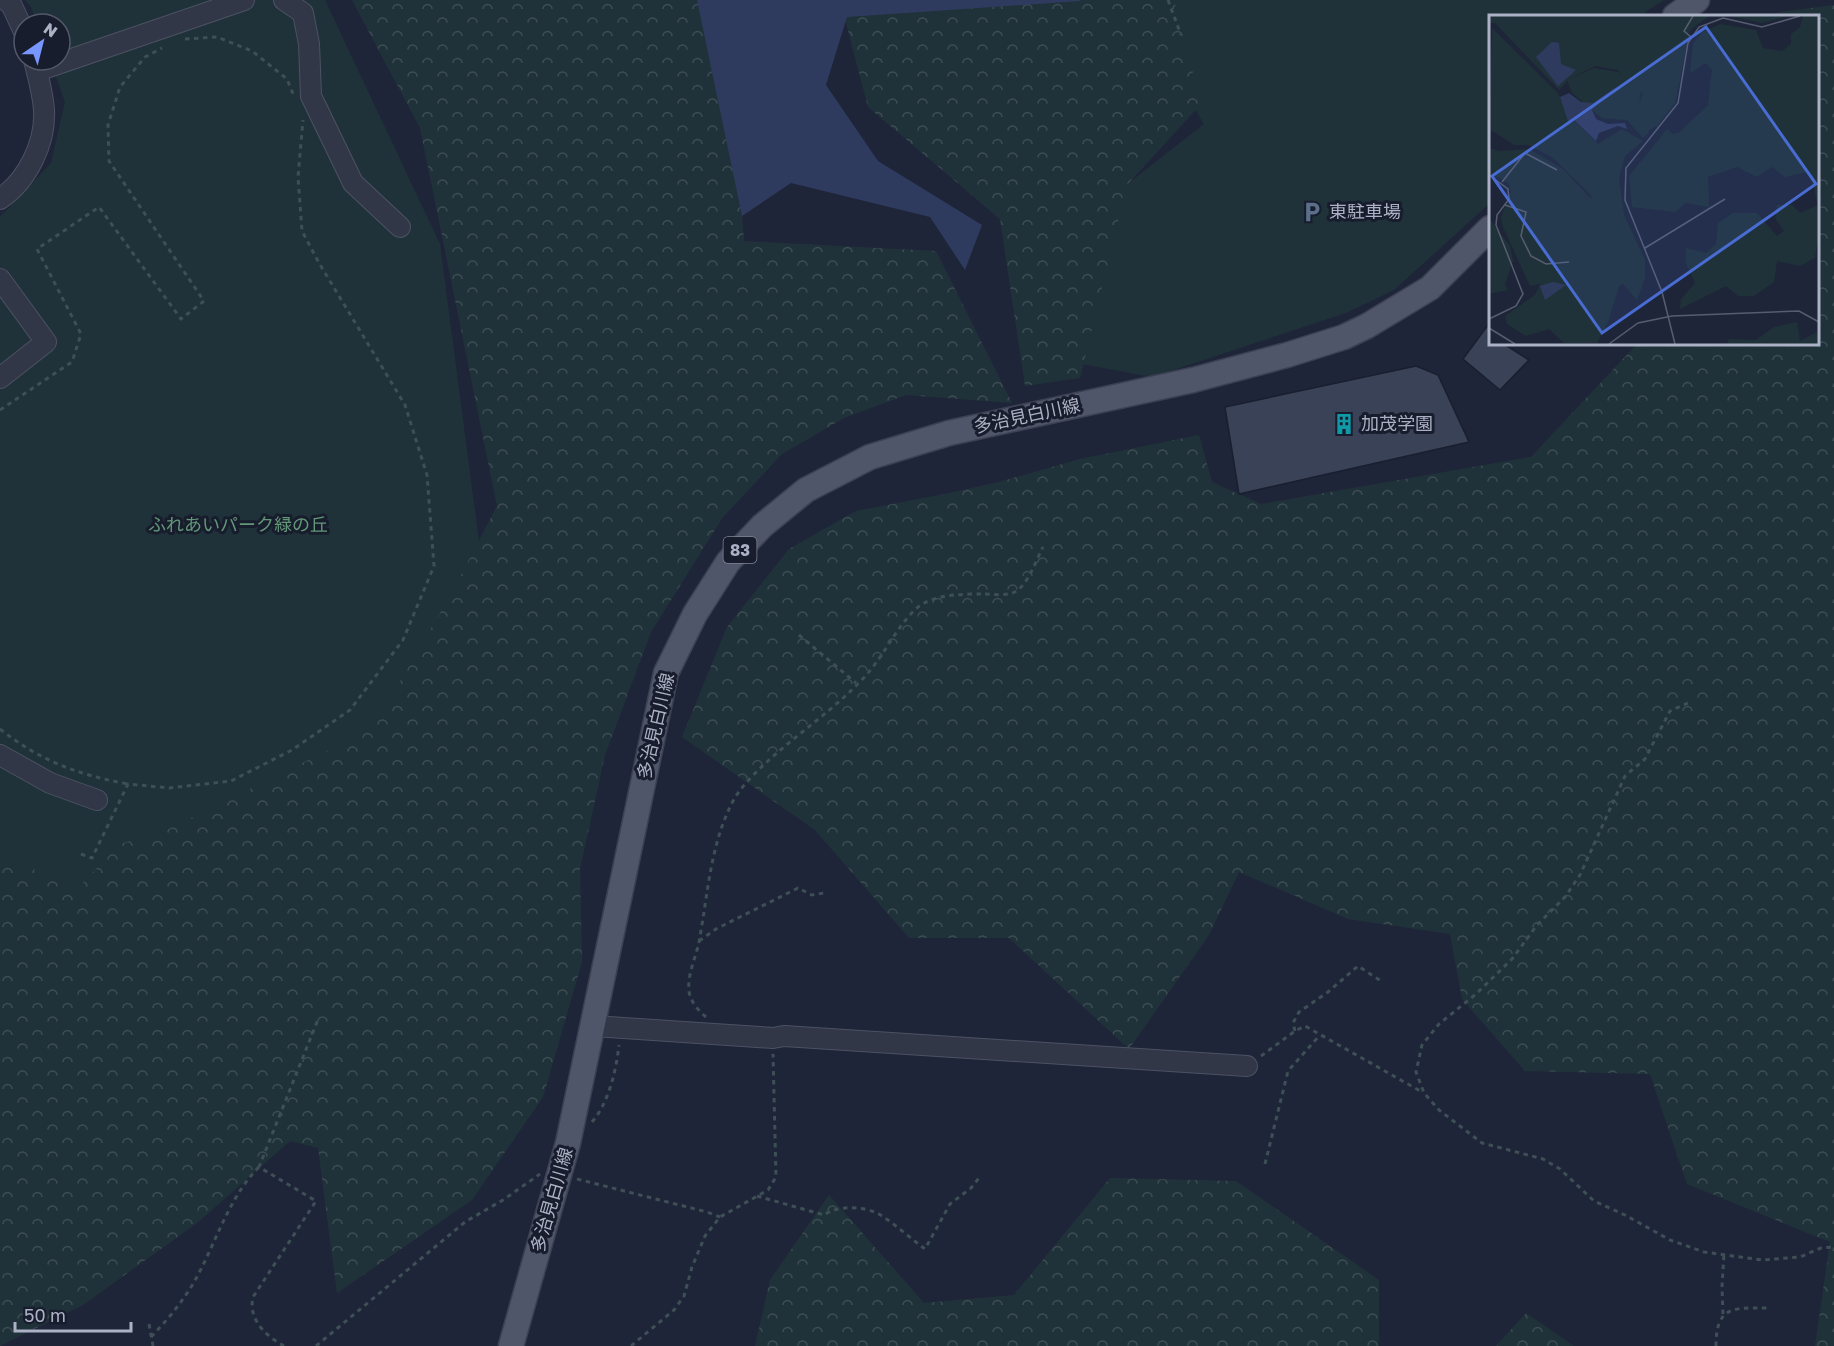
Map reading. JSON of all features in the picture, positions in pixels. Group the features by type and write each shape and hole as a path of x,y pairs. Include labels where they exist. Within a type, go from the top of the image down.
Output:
{"main road":[{"path":"1676,15 1697,0"},
{"name":"多治見白川線","path":"511,1346 568,1143 666,673 695,614 728,562 762,526 806,490 870,457 949,434 1193,380 1287,355 1344,337 1367,327 1430,288 1489,230"}],"street":[{"path":"6,0 15,12"},
{"path":"72,54 244,0"},
{"path":"284,0 303,13 309,44 311,96 329,137 354,183 400,227"},
{"path":"0,199 26,172 40,140 44,113 36,72"},
{"path":"0,279 46,342 0,378"},
{"path":"0,755 50,783 97,800"},
{"path":"594,1026 1247,1066"}],"path":[{"path":"1168,0 1181,35"},
{"path":"177,40 217,37 252,51 287,79 295,101"},
{"path":"0,410 72,362 81,334 37,249 99,207 181,319 204,301 109,161 108,124 120,87 145,57 169,44"},
{"path":"0,729 53,763 90,777 169,788 231,781 292,750 350,711 403,640 434,566 427,475 405,405 319,264 302,231 298,177 303,122 299,111"},
{"path":"724,1034 696,1007 689,993 713,853 733,801 755,773 868,673 909,616 920,606 932,600 949,597 1016,592 1024,583 1043,547"},
{"path":"800,635 856,683"},
{"path":"1424,1093 1416,1072 1422,1046 1439,1024 1476,994 1512,959 1537,925 1565,897 1580,875 1626,776 1645,759 1670,711 1688,703"},
{"path":"81,854 92,858 128,784"},
{"path":"699,941 716,929 798,888 812,895 824,893"},
{"path":"1295,1031 1293,1023 1299,1012 1328,992 1358,966 1381,981"},
{"path":"151,1337 186,1295 226,1216 249,1177 259,1167 319,1017"},
{"path":"1247,1066 1305,1026 1424,1093 1439,1110 1482,1143 1543,1159 1560,1169 1594,1201 1670,1240 1704,1252 1762,1260 1800,1257 1821,1248 1834,1247"},
{"path":"568,1143 581,1136 603,1110 617,1060 620,1028"},
{"path":"1265,1164 1288,1071 1320,1035"},
{"path":"631,1346 674,1310 684,1296 692,1267 705,1236 720,1217 768,1190 776,1177 773,1038"},
{"path":"259,1167 316,1201 253,1297 252,1313 270,1338 284,1346"},
{"path":"316,1346 465,1222 503,1200 545,1170 720,1217"},
{"path":"757,1196 824,1215 832,1209 843,1207 877,1213 925,1249 950,1204 971,1188 979,1178"},
{"path":"1724,1253 1722,1287 1724,1315"},
{"path":"1716,1346 1716,1328 1724,1315 1737,1308 1768,1308"},
{"path":"149,1324 153,1346"}],"green space":[{"name":"ふれあいパーク緑の丘","path":"25,0 325,0 440,244 484,580 370,756 86,916 0,879 0,217 51,163 65,102 54,72 72,72 72,12 33,12"},
{"path":"352,0 697,0 735,126 744,241 936,251 1012,403 906,395 844,418 782,454 723,517 651,632 605,755 580,869 582,962 543,1097 472,1200 337,1293 318,1148 290,1141 197,1223 83,1305 0,1346 0,854 77,889 120,844 171,828 373,728 451,594 497,506 420,128"},
{"path":"840,0 1174,0 1201,104 1127,185 1080,378 1025,386 1000,219 868,107"},
{"name":"東駐車場","path":"1145,0 1664,0 1641,15 1489,15 1489,204 1394,290 1346,313 1152,377 1049,358 1116,193 1204,124 1147,26"},
{"path":"1834,5 1834,1346 1815,1346 1830,1242 1687,1184 1650,1074 1525,1071 1462,999 1450,934 1348,919 1239,872 1209,935 1129,1049 1009,938 909,938 815,830 682,737 727,627 789,549 856,511 945,494 999,482 1080,459 1199,435 1212,482 1261,504 1531,457 1636,345 1819,345 1819,15 1770,15"},
{"path":"1110,1178 1236,1181 1379,1280 1379,1346 755,1346 770,1280 829,1195 924,1303 1014,1295"},
{"path":"1526,1313 1574,1346 1496,1346"}],"water":[{"path":"697,0 1080,1 847,17 826,85 878,161 982,225 965,270 930,217 791,183 742,216"}],"building":[{"path":"1489,324 1489,345 1506,345 1529,360 1500,390 1463,359"},
{"name":"加茂学園","path":"1416,366 1438,375 1469,442 1239,494 1225,407"}],"place":[{"name":"東駐車場","path":"1312,212"},
{"name":"加茂学園","path":"1344,424"}]}
